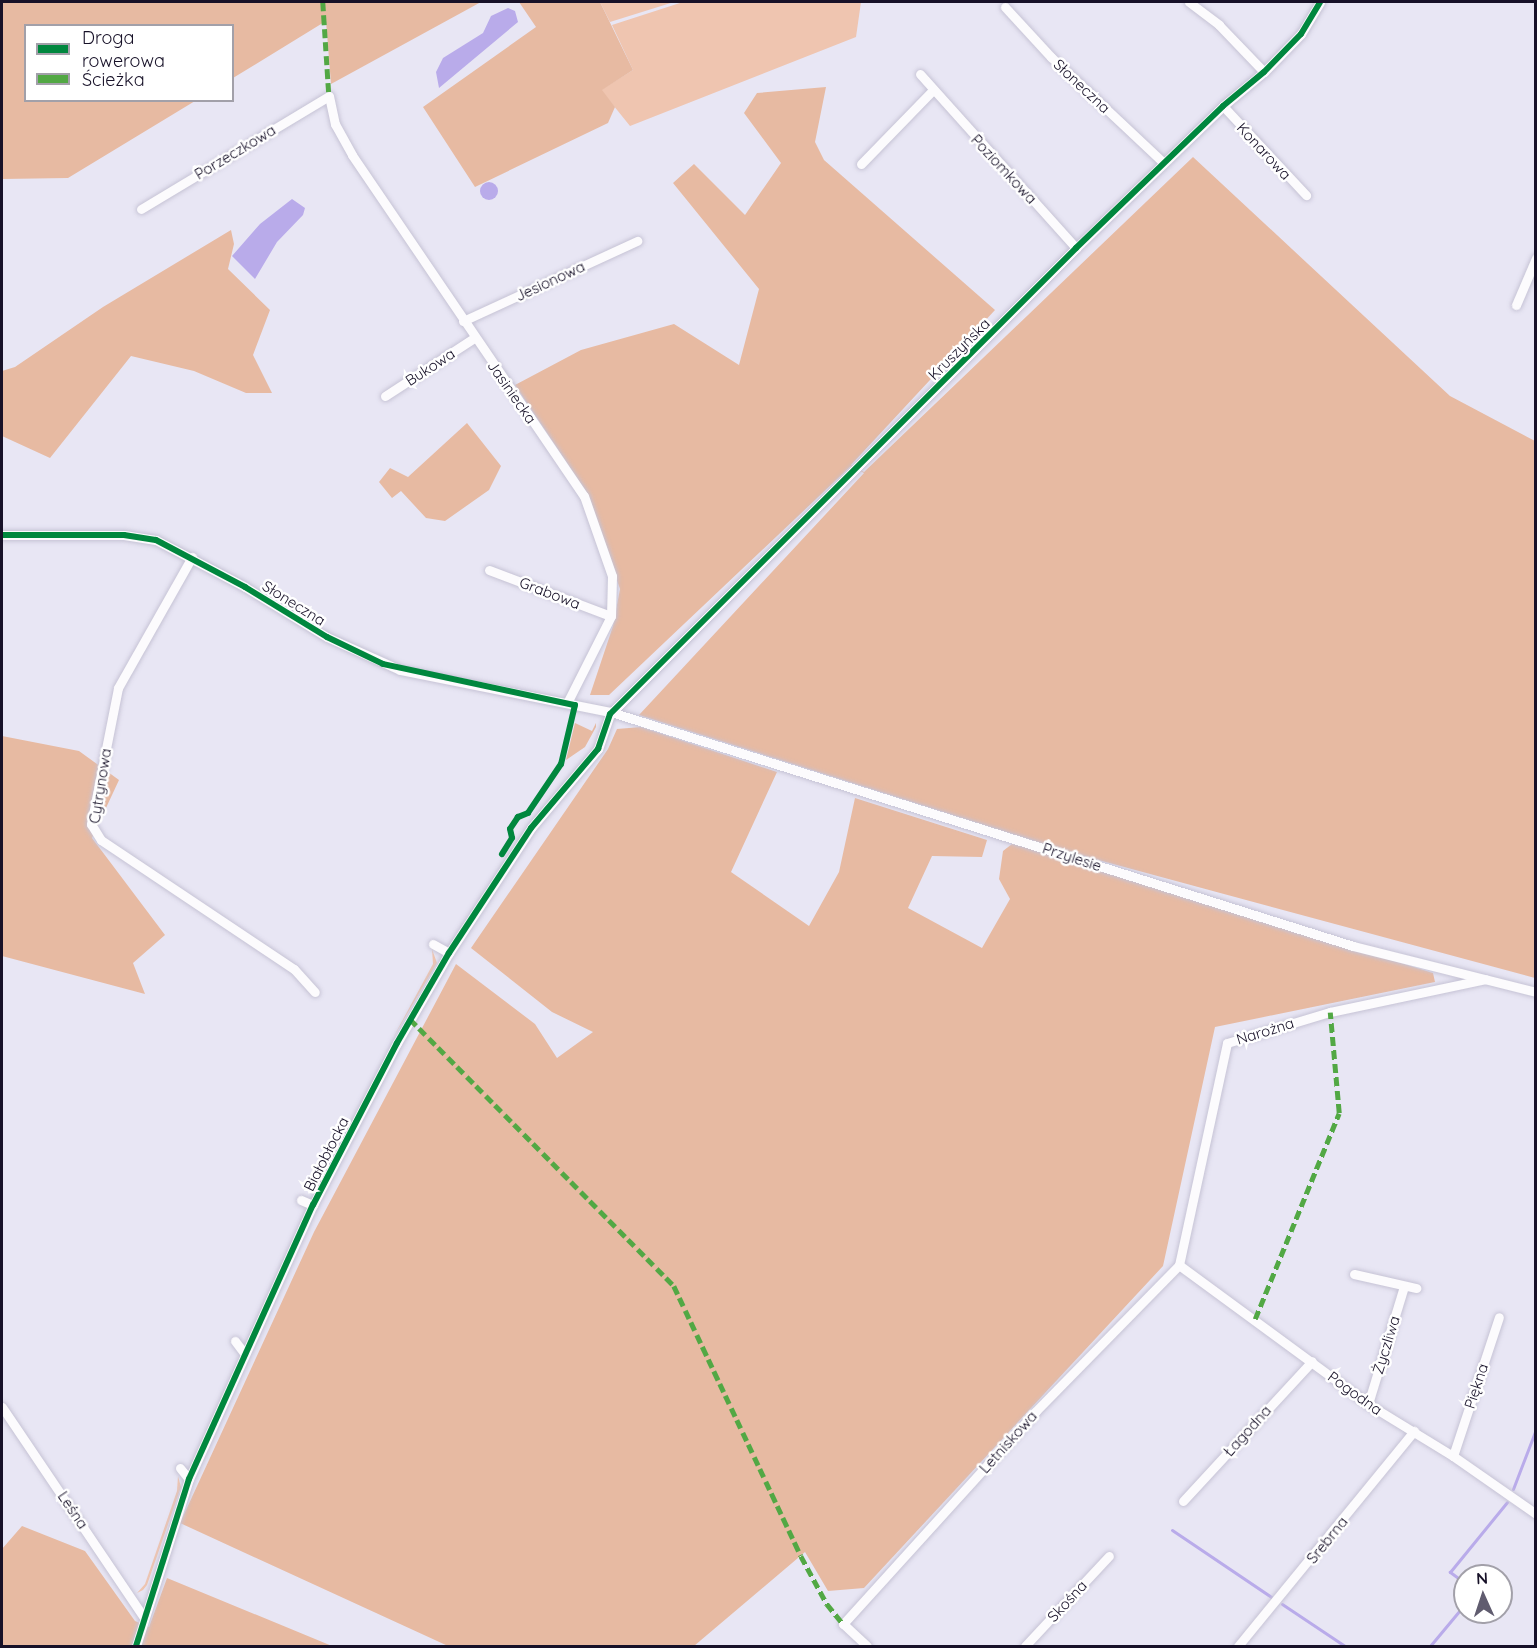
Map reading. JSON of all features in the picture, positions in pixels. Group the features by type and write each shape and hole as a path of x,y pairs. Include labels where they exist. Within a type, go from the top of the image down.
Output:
{"street":[{"path":"1189,2 1219,25 1264,72"},
{"name":"Kruszyńska","path":"612,712 1163,162 1223,106 1264,72 1301,34 1320,2"},
{"name":"Słoneczna","path":"1005,7 1051,57 1163,162"},
{"name":"Poziomkowa","path":"920,74 932,91 1076,248"},
{"path":"861,164 932,91"},
{"name":"Porzeczkowa","path":"141,209 329,96"},
{"name":"Jasiniecka","path":"329,96 335,124 352,154 474,338 584,496 612,576 611,616 567,704"},
{"name":"Konarowa","path":"1223,106 1306,195"},
{"name":"Jesionowa","path":"463,321 637,241"},
{"path":"1516,305 1536,258"},
{"name":"Bukowa","path":"385,396 474,338"},
{"name":"Słoneczna","path":"2,535 124,535 156,540 192,557 327,637 383,664 612,712"},
{"name":"Cytrynowa","path":"192,557 118,688 91,824 101,840 294,969 315,992"},
{"name":"Grabowa","path":"489,570 611,616"},
{"name":"Białobłocka","path":"136,1647 143,1616 189,1479 244,1353 313,1206 397,1043 449,953 536,820 598,749 612,712"},
{"name":"Przylesie","path":"612,712 1353,946 1536,992"},
{"path":"433,944 449,953"},
{"name":"Narożna","path":"1179,1265 1227,1043 1330,1012 1489,979"},
{"path":"301,1200 313,1206"},
{"name":"Pogodna","path":"1179,1265 1368,1404 1414,1431 1534,1510"},
{"name":"Letniskowa","path":"867,1647 843,1624 1036,1411 1179,1265"},
{"path":"1354,1274 1416,1288"},
{"name":"Życzliwa","path":"1368,1404 1404,1286"},
{"name":"Piękna","path":"1453,1456 1499,1317"},
{"path":"235,1341 244,1353"},
{"name":"Łagodna","path":"1183,1501 1311,1361"},
{"name":"Leśna","path":"2,1407 143,1616"},
{"name":"Srebrna","path":"1238,1647 1414,1431"},
{"path":"180,1468 189,1479"},
{"name":"Skośna","path":"1025,1647 1109,1556"}],"shaded area":[{"path":"2,2 481,2 331,84 326,21 234,77 234,24 24,24 24,102 193,102 68,178 2,179"},
{"path":"519,2 600,2 633,70 602,90 615,107 608,123 475,187 423,107 536,27"},
{"path":"600,2 674,2 610,22"},
{"path":"683,2 861,2 856,37 630,126 601,90 633,70 612,25"},
{"path":"508,8 515,11 518,22 439,88 436,72 443,58 483,33 491,16"},
{"path":"826,87 815,142 824,160 995,310 851,465 864,472 1193,157 1450,396 1535,441 1535,978 1065,851 1063,858 1433,973 1435,982 1215,1027 1163,1266 864,1588 828,1591 805,1552 694,1646 448,1646 180,1523 314,1232 456,964 535,1024 557,1058 593,1032 552,1012 471,948 608,749 617,729 641,727 777,772 731,872 809,926 839,872 855,798 987,840 982,857 932,856 908,908 982,948 1010,899 999,879 1003,851 1012,844 1061,857 1063,850 639,715 864,473 851,466 609,695 590,695 613,626 620,589 587,493 515,385 581,350 674,324 739,365 759,289 673,183 694,164 745,215 781,163 744,113 757,93"},
{"path":"489,182 495,185 498,191 495,197 489,200 483,197 480,191 483,185"},
{"path":"292,199 305,208 303,215 277,242 255,279 232,256 260,224"},
{"path":"231,230 234,244 228,269 270,310 253,355 272,393 246,393 194,371 131,356 50,458 2,436 2,371 15,367 103,307"},
{"path":"467,423 501,466 489,490 445,521 426,518 401,491 392,498 379,482 390,468 408,477"},
{"path":"575,723 592,731 596,723 596,727 585,747 566,760"},
{"path":"2,736 79,751 119,780 92,838 165,935 133,963 145,994 2,956"},
{"path":"432,949 437,963 393,1038 433,964"},
{"path":"178,1476 181,1487 147,1585 137,1593 145,1584 177,1491"},
{"path":"22,1526 85,1551 135,1621 149,1627 167,1578 332,1646 2,1646 2,1549"}],"waterway":[{"path":"1513,1489 1536,1429"},
{"path":"1457,1564 1507,1502"},
{"path":"1172,1530 1273,1598"},
{"path":"1453,1568 1450,1572 1453,1574"},
{"path":"1282,1604 1345,1646"},
{"path":"1430,1646 1453,1618"}],"marked path":[{"path":"323,2 329,96"},
{"path":"1255,1319 1339,1113 1330,1012"},
{"path":"410,1019 674,1286 801,1556 827,1604 843,1624"}],"cycle path":[{"path":"136,1646 189,1479 313,1205 397,1043 449,953 531,828 598,749 610,714 1076,248 1223,106 1264,72 1301,34 1320,2"},
{"path":"2,535 124,535 156,540 245,587 327,637 383,664 575,705 561,764 528,813 518,817 510,829 512,838 502,854"}]}
